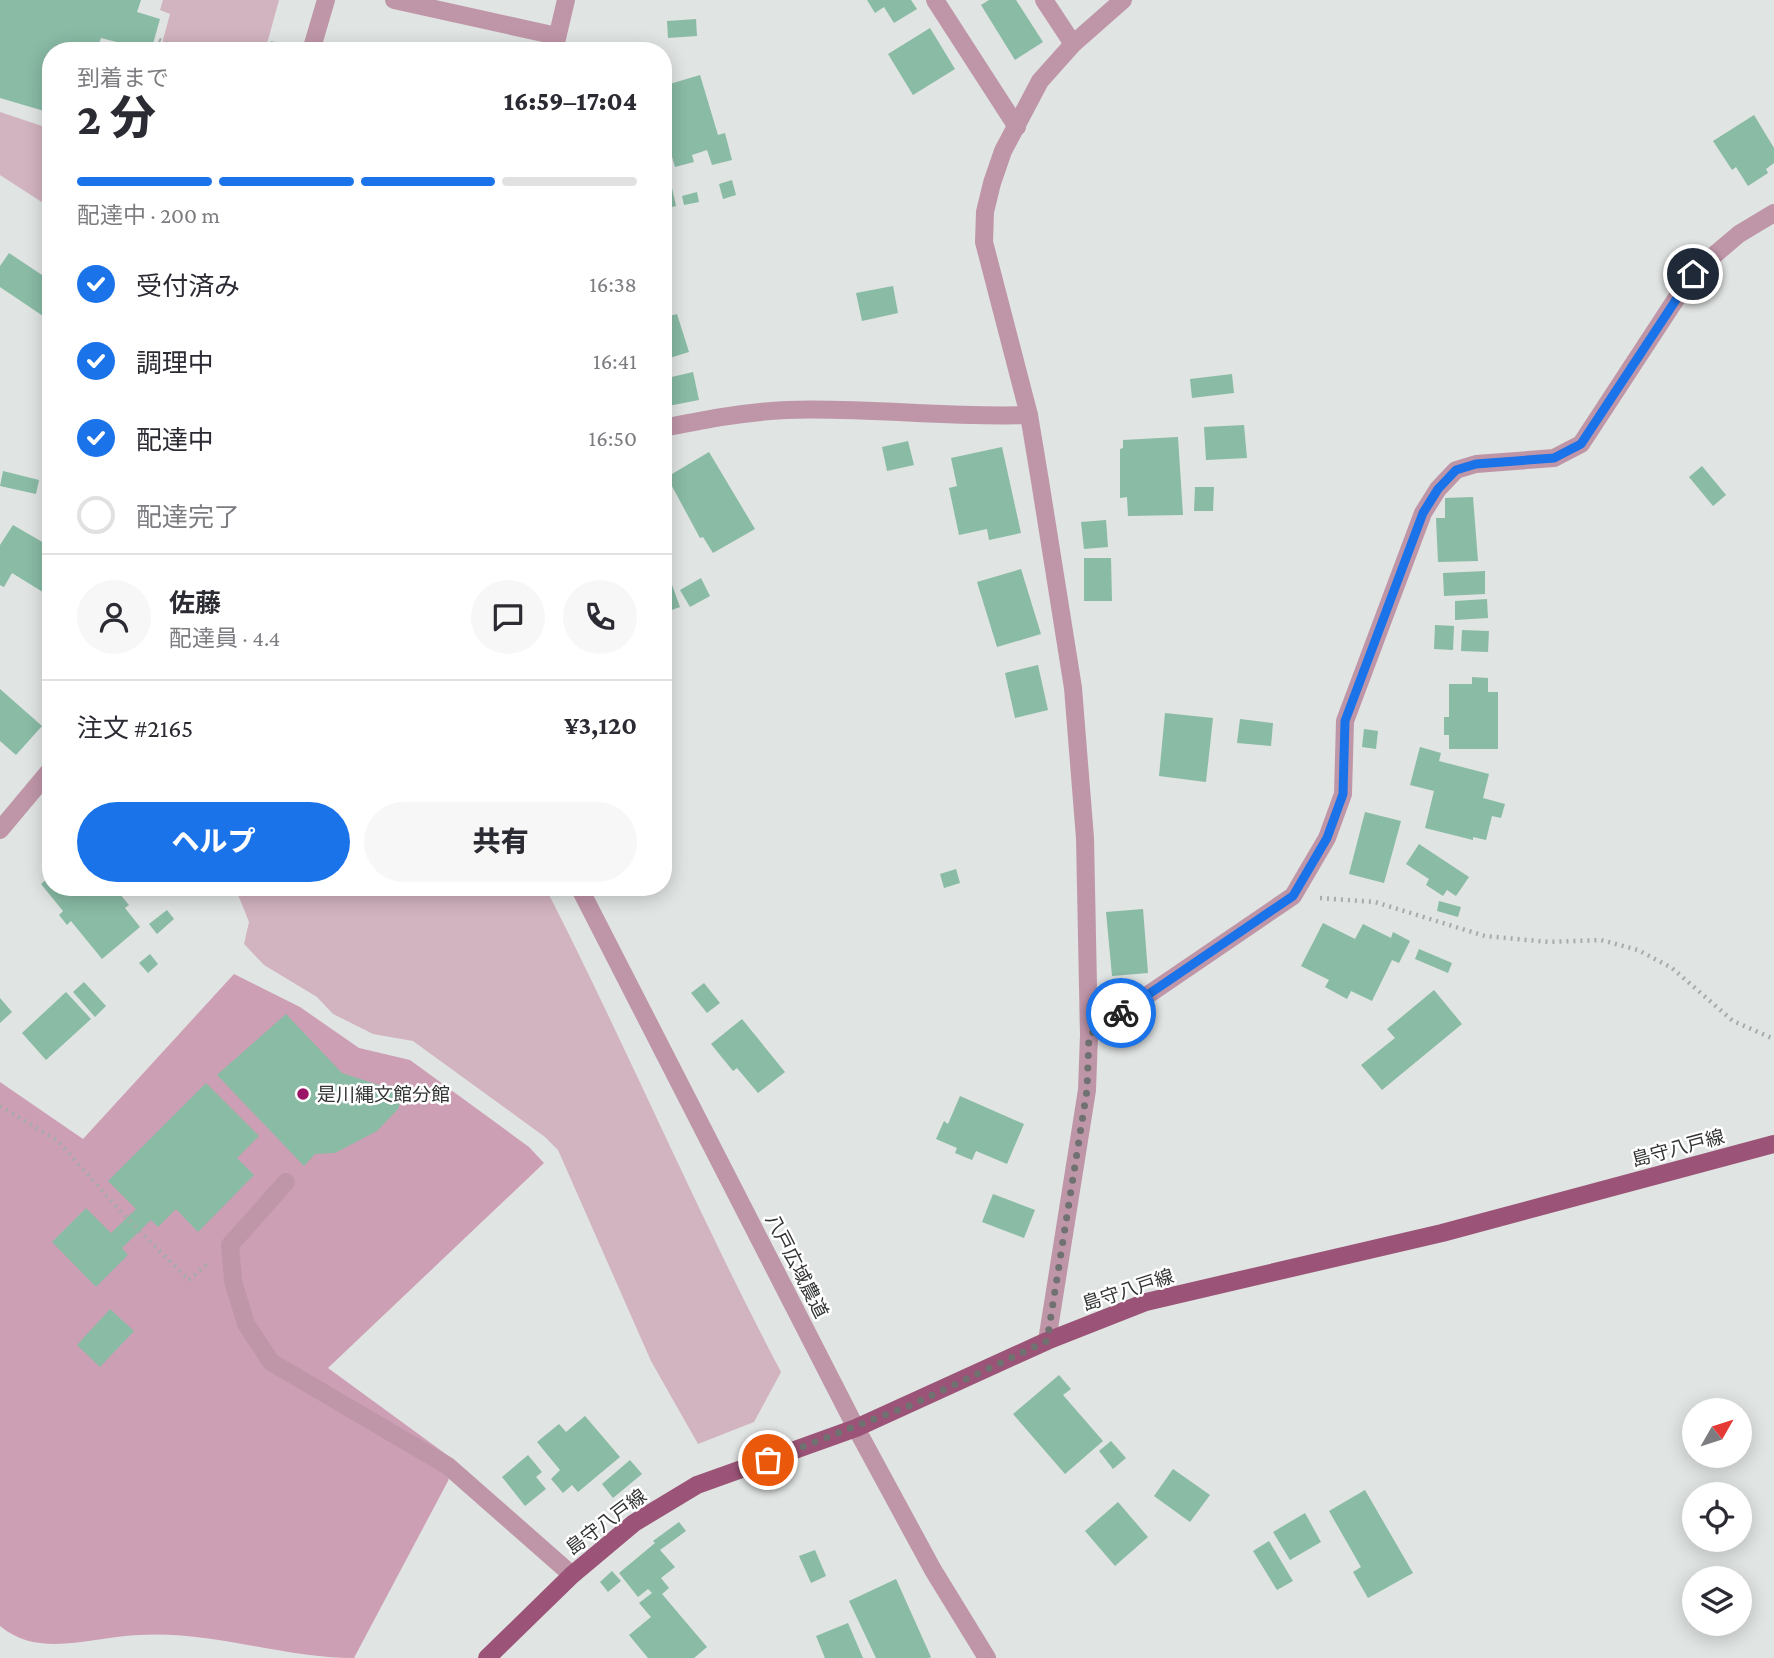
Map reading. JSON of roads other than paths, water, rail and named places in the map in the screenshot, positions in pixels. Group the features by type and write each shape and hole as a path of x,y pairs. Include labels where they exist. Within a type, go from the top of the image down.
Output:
{"main road":[{"name":"島守八戸線","path":"487,1658 572,1575 634,1523 697,1485 856,1428 1047,1341 1146,1302 1442,1233 1774,1144"}],"street":[{"path":"314,42 326,0"},
{"path":"394,0 551,42"},
{"path":"555,42 566,0"},
{"path":"935,0 1017,127"},
{"path":"1044,0 1073,44"},
{"path":"1047,1341 1087,1090 1089,1035 1085,838 1073,688 1029,415 984,242 985,212 992,183 1040,81 1073,44 1123,0"},
{"path":"1089,1035 1293,896 1327,838 1343,794 1345,721 1423,513 1438,489 1456,470 1476,464 1554,458 1581,444 1693,274 1739,234 1774,213"},
{"path":"672,426 742,413 789,410 972,417 1029,415"},
{"path":"0,830 42,780"},
{"name":"八戸広域農道","path":"584,896 856,1428 933,1570 987,1658"},
{"path":"285,1182 230,1245 233,1281 247,1324 271,1362 447,1466 572,1575"}],"place":[{"name":"是川縄文館分館","path":"303,1094"}]}
